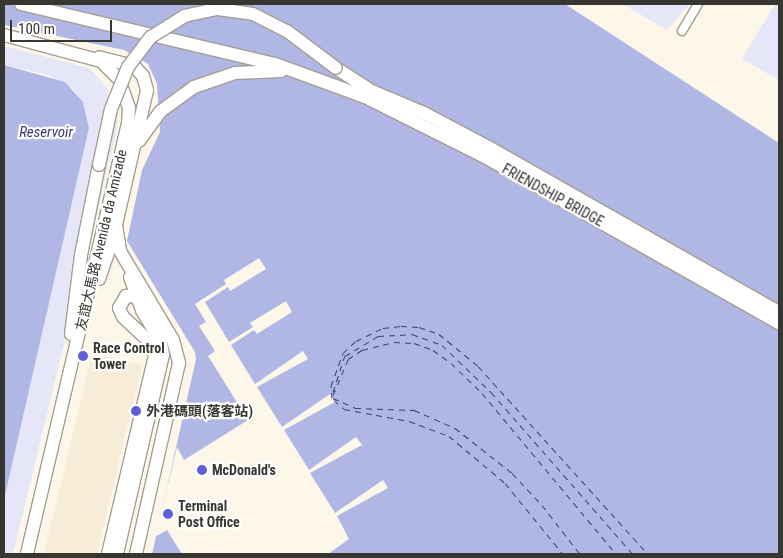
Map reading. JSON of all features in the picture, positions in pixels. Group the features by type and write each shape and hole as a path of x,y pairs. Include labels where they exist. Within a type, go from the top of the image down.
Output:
{"main road":[{"path":"21,4 275,64 320,79"},
{"path":"57,4 285,59 369,89"},
{"path":"75,335 81,255 111,109 133,60 162,28 198,11 233,10 262,18 287,31 369,89"},
{"name":"友誼大馬路 Avenida da Amizade","path":"4,35 87,55 105,64 119,79 128,98 129,113 19,554"},
{"name":"友誼大馬路 Avenida da Amizade","path":"4,42 93,65 110,79 121,99 121,122 27,554"},
{"path":"75,335 116,225 147,95 144,76 129,64 87,55"},
{"path":"133,154 144,133 172,102 194,87 220,76 272,70 320,79"},
{"name":"FRIENDSHIP BRIDGE","path":"320,79 422,123 779,323"},
{"name":"FRIENDSHIP BRIDGE","path":"369,89 426,114 490,148 779,312"},
{"path":"116,225 116,239 161,342 163,362 117,554"},
{"path":"123,255 136,294 167,331 178,354 178,374 136,554"},
{"path":"108,554 155,356 148,339 120,313 119,305 126,296 136,294"},
{"path":"128,321 126,315 129,308 136,306 146,307"}],"street":[{"path":"682,31 698,4"}],"shaded area":[{"path":"622,4 690,4 667,30"},
{"path":"775,4 779,4 779,80 742,59"},
{"path":"4,46 89,68 109,90 78,235 65,340 13,554 4,554 4,500 89,128 83,102 72,88 48,75 4,65"},
{"path":"115,103 118,109 117,128 89,247"},
{"path":"92,353 142,365 97,554 44,554"}],"water":[{"path":"4,4 565,4 779,143 779,554 152,554 196,359 195,352 127,241 142,170 160,132 157,84 148,64 124,50 4,25"},
{"name":"Reservoir","path":"4,65 65,82 83,102 89,128 4,500"}],"pier":[{"path":"259,258 266,269 230,291 228,287 205,302 229,342 253,327 250,323 286,301 292,312 257,334 254,330 231,345 255,384 303,351 308,359 257,387 282,427 330,394 335,402 284,430 309,470 356,437 362,445 310,473 335,513 383,480 388,488 337,516 349,539 328,554 182,554 167,530 155,537 177,447 184,460 248,420 208,356 215,351 199,326 206,322 195,304 226,284 224,280"}],"ferry route":[{"path":"332,398 331,386 343,353 356,341 383,328 401,326 419,327 439,334 478,366 648,554"},
{"path":"333,392 345,356 378,336 412,334 442,345 491,392 633,554"},
{"path":"333,395 348,359 362,350 394,342 414,343 433,350 451,363 482,393 616,554"},
{"path":"333,398 355,408 414,410 455,428 512,473 542,505 580,554"},
{"path":"334,400 344,409 409,421 449,436 505,483 563,554"}],"place":[{"name":"Race Control Tower","path":"83,356"},
{"name":"外港碼頭(落客站)","path":"136,411"},
{"name":"McDonald's","path":"202,470"},
{"name":"Terminal Post Office","path":"168,514"}]}
